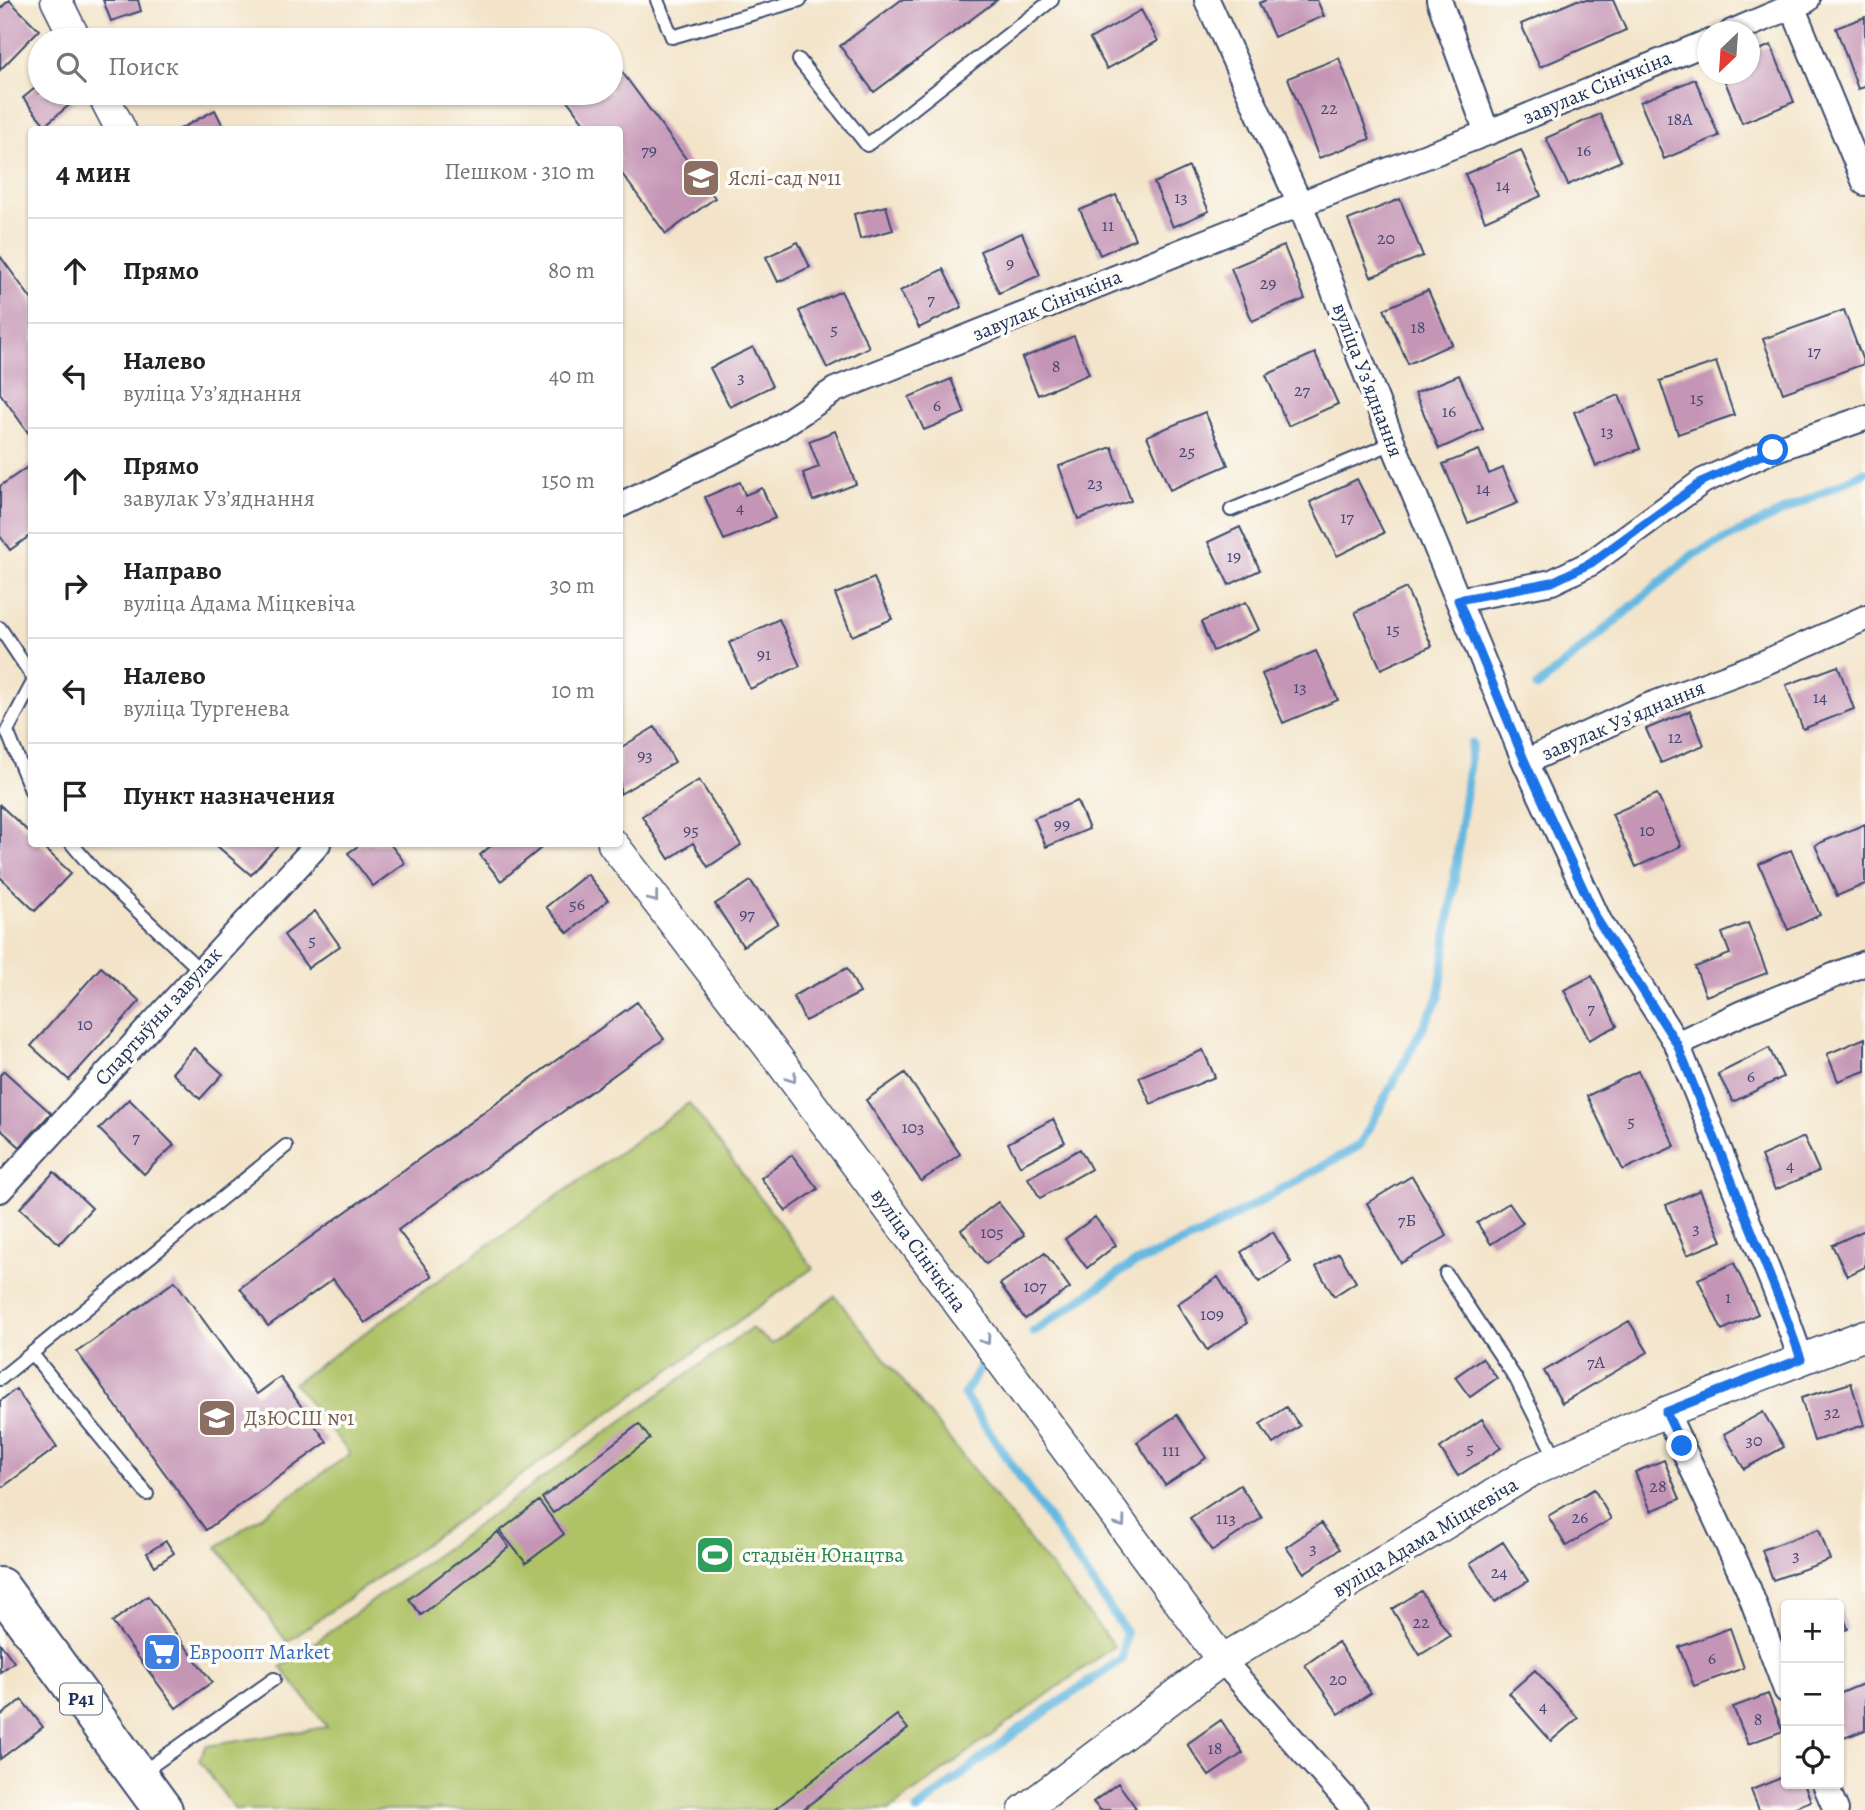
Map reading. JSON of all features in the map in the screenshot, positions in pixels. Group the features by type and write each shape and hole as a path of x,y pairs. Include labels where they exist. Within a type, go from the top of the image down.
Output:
{"main road":[{"name":"Р41","path":"0,1587 163,1810"}],"street":[{"path":"56,0 70,28"},
{"name":"вуліца Узʼяднання","path":"1207,0 1300,204 1393,443 1525,762"},
{"path":"1439,0 1487,133"},
{"path":"1756,21 1797,2 1865,183"},
{"name":"завулак Сінічкіна","path":"623,504 769,434 835,390 1300,204 1487,133 1697,46"},
{"path":"108,105 119,126"},
{"path":"1458,600 1552,582 1591,563 1703,481 1773,450 1865,418"},
{"name":"завулак Узʼяднання","path":"1801,1359 1677,1044 1598,921 1525,762 1648,706 1766,662 1865,618"},
{"name":"Спартыўны завулак","path":"0,1190 315,847"},
{"name":"вуліца Сінічкіна","path":"615,847 787,1071 1222,1660"},
{"path":"1677,1044 1742,1013 1865,963"},
{"name":"вуліца Адама Міцкевіча","path":"1024,1810 1222,1660 1530,1472 1666,1412 1865,1335"},
{"path":"1666,1412 1748,1588 1781,1677"},
{"path":"1222,1660 1354,1810"},
{"path":"1827,1789 1836,1810"}],"lane":[{"path":"657,0 672,37 800,0"},
{"path":"799,60 867,145 1052,0"},
{"path":"1231,510 1393,443"},
{"path":"0,628 28,670"},
{"path":"28,692 7,732 28,783"},
{"path":"75,847 94,870 200,970"},
{"path":"0,1379 286,1146"},
{"path":"1446,1274 1516,1379 1557,1461"},
{"path":"32,1353 146,1494"},
{"path":"137,1776 274,1679"}],"green space":[{"path":"689,1103 813,1268 287,1642 217,1547 350,1454 294,1383"},
{"name":"стадыён Юнацтва","path":"835,1296 1114,1646 889,1810 235,1810 199,1760 206,1746 327,1727 281,1667 751,1328 772,1344"}],"building":[{"path":"9,0 37,28 28,28 28,41 0,70 0,9"},
{"path":"103,0 138,0 141,11 111,21"},
{"path":"901,0 997,0 874,92 840,46"},
{"path":"1266,0 1317,0 1324,16 1274,37 1259,3"},
{"path":"1577,0 1613,0 1626,30 1540,67 1521,24"},
{"path":"1141,10 1158,41 1107,69 1090,39"},
{"path":"1865,17 1865,87 1858,89 1836,28"},
{"path":"1771,45 1794,102 1742,123 1726,84 1760,84 1760,50"},
{"path":"1339,58 1370,139 1319,158 1288,78"},
{"name":"Яслі-сад №11","path":"623,73 715,198 666,234 623,175 623,126 586,126 571,105 623,105"},
{"path":"1695,79 1719,136 1664,159 1640,102"},
{"path":"29,105 69,105 45,125"},
{"path":"215,110 223,126 185,126"},
{"path":"1600,114 1621,161 1568,185 1546,138"},
{"path":"1521,150 1541,196 1485,221 1465,174"},
{"path":"1189,167 1209,211 1173,227 1154,183"},
{"path":"1116,195 1135,239 1100,255 1080,210"},
{"path":"1400,199 1423,256 1371,277 1348,220"},
{"path":"886,206 893,230 860,239 854,214"},
{"path":"1022,233 1040,275 999,293 980,251"},
{"path":"798,242 810,267 778,282 766,257"},
{"path":"1284,246 1305,299 1252,321 1231,268"},
{"path":"0,256 28,294 28,432 0,393"},
{"path":"943,269 962,307 919,328 900,291"},
{"path":"1428,290 1452,344 1408,364 1384,309"},
{"path":"841,291 869,347 827,368 799,311"},
{"path":"1844,310 1864,364 1783,393 1763,339"},
{"path":"1074,336 1089,374 1038,395 1022,358"},
{"path":"753,347 772,386 730,407 710,368"},
{"path":"1315,353 1338,404 1288,426 1266,375"},
{"path":"1716,362 1734,415 1678,434 1660,381"},
{"path":"1459,375 1483,429 1439,449 1415,393"},
{"path":"951,379 965,413 924,430 909,397"},
{"path":"1619,395 1640,449 1596,466 1574,412"},
{"path":"1205,412 1228,465 1170,490 1147,436"},
{"path":"835,431 856,484 813,501 803,473 819,467 809,441"},
{"path":"1112,447 1131,501 1078,519 1059,466"},
{"path":"1479,450 1489,474 1503,468 1518,503 1468,523 1443,464"},
{"path":"28,467 28,537 10,550 0,536 0,486"},
{"path":"1357,479 1384,533 1337,556 1310,502"},
{"path":"740,482 745,495 762,488 775,518 724,540 705,497"},
{"path":"1240,527 1260,570 1229,585 1208,542"},
{"path":"874,578 892,619 852,636 835,594"},
{"path":"1406,588 1432,646 1381,669 1355,612"},
{"path":"1246,602 1259,630 1213,651 1201,622"},
{"path":"779,619 800,666 750,689 729,643"},
{"path":"1316,651 1338,700 1283,723 1262,674"},
{"path":"1838,666 1854,709 1803,729 1786,685"},
{"path":"1690,711 1704,745 1661,763 1646,729"},
{"path":"655,727 675,762 623,792 623,746"},
{"path":"699,780 741,845 708,867 693,843 669,859 642,816"},
{"path":"1657,794 1681,846 1636,867 1612,814"},
{"path":"1077,801 1089,829 1046,847 1034,818"},
{"path":"0,805 28,831 28,847 43,847 71,873 35,911 0,877"},
{"path":"1865,824 1865,884 1837,896 1815,845"},
{"path":"218,847 276,847 251,875"},
{"path":"357,847 392,847 405,863 373,886 348,853"},
{"path":"489,847 541,848 501,881 480,855"},
{"path":"1791,850 1820,915 1788,930 1759,864"},
{"path":"587,874 608,900 568,933 546,907"},
{"path":"751,881 778,923 743,946 715,904"},
{"path":"315,911 340,946 308,968 284,935"},
{"path":"1748,923 1767,973 1706,996 1695,967 1730,954 1722,933"},
{"path":"101,967 140,1001 69,1080 31,1046"},
{"path":"847,968 860,993 805,1021 793,996"},
{"path":"1592,976 1617,1026 1589,1040 1564,990"},
{"path":"637,1002 664,1039 398,1230 432,1276 365,1323 333,1279 268,1326 240,1288"},
{"path":"1865,1038 1865,1071 1838,1081 1827,1054"},
{"path":"194,1048 223,1074 200,1099 172,1073"},
{"path":"1769,1048 1783,1077 1733,1102 1718,1074"},
{"path":"1203,1050 1215,1077 1151,1104 1139,1077"},
{"path":"4,1071 51,1113 20,1147 0,1129 0,1075"},
{"path":"1638,1071 1675,1146 1623,1170 1587,1096"},
{"path":"905,1073 960,1154 921,1181 866,1100"},
{"path":"129,1099 174,1145 144,1174 99,1129"},
{"path":"1053,1119 1065,1142 1020,1166 1008,1143"},
{"path":"1804,1137 1819,1171 1775,1190 1761,1156"},
{"path":"1080,1149 1091,1169 1040,1198 1028,1178"},
{"path":"792,1155 818,1189 786,1211 761,1178"},
{"path":"54,1172 92,1208 59,1244 20,1208"},
{"path":"1412,1176 1447,1236 1401,1263 1367,1203"},
{"path":"1700,1190 1722,1241 1687,1255 1666,1205"},
{"path":"998,1202 1024,1235 986,1264 961,1230"},
{"path":"1509,1203 1523,1223 1491,1244 1477,1223"},
{"path":"1095,1217 1116,1245 1087,1268 1065,1239"},
{"path":"1865,1230 1865,1267 1847,1276 1832,1245"},
{"path":"1273,1232 1291,1262 1259,1282 1241,1252"},
{"path":"1045,1253 1070,1288 1025,1319 1000,1284"},
{"path":"1339,1253 1356,1282 1334,1296 1316,1267"},
{"path":"1734,1263 1758,1314 1722,1330 1698,1279"},
{"path":"1218,1277 1247,1323 1207,1350 1177,1304"},
{"name":"ДзЮСШ №1","path":"175,1281 257,1394 280,1377 327,1442 206,1530 77,1352"},
{"path":"1629,1321 1648,1352 1562,1403 1544,1371"},
{"path":"1482,1358 1497,1378 1470,1397 1455,1377"},
{"path":"1851,1383 1864,1425 1814,1441 1801,1398"},
{"path":"16,1389 57,1447 0,1489 0,1401"},
{"path":"1286,1407 1300,1426 1273,1444 1260,1424"},
{"path":"1763,1412 1784,1447 1744,1469 1724,1434"},
{"path":"1177,1415 1206,1458 1165,1485 1137,1442"},
{"path":"1482,1419 1501,1448 1458,1476 1440,1448"},
{"path":"639,1424 650,1439 553,1513 542,1498"},
{"path":"1664,1460 1680,1499 1651,1511 1635,1472"},
{"path":"1240,1485 1262,1518 1212,1551 1190,1518"},
{"path":"1594,1489 1611,1519 1566,1546 1548,1516"},
{"path":"539,1501 564,1534 526,1563 500,1531"},
{"path":"1321,1523 1340,1549 1304,1573 1286,1547"},
{"path":"1819,1529 1830,1560 1773,1580 1762,1550"},
{"path":"498,1532 509,1547 421,1615 409,1599"},
{"path":"166,1541 174,1553 155,1566 147,1553"},
{"path":"1503,1542 1528,1581 1495,1602 1470,1563"},
{"path":"1421,1591 1450,1636 1420,1655 1392,1609"},
{"name":"Евроопт Market","path":"148,1596 212,1682 176,1708 112,1622"},
{"path":"1730,1628 1744,1668 1694,1686 1679,1647"},
{"path":"1338,1642 1371,1693 1339,1714 1305,1665"},
{"path":"0,1643 14,1662 0,1672"},
{"path":"1535,1670 1578,1718 1551,1741 1509,1693"},
{"path":"1865,1683 1865,1730 1844,1738 1844,1726 1844,1692"},
{"path":"1768,1694 1781,1732 1748,1744 1733,1707"},
{"path":"22,1700 43,1727 0,1759 0,1716"},
{"path":"897,1715 908,1729 802,1810 774,1810"},
{"path":"1221,1720 1243,1753 1209,1776 1187,1744"},
{"path":"1781,1778 1781,1789 1806,1789 1811,1801 1788,1810 1759,1810 1751,1790"},
{"path":"1118,1783 1136,1808 1100,1810 1093,1802"}],"waterway":[{"path":"1537,687 1694,554 1865,472"},
{"path":"1033,1332 1131,1265 1200,1235 1360,1145 1439,997 1472,743"},
{"path":"917,1810 1017,1731 1122,1659 1126,1632 964,1395 980,1368"}],"place":[{"name":"Яслі-сад №11","path":"701,178"},
{"name":"ДзЮСШ №1","path":"217,1418"},
{"name":"стадыён Юнацтва","path":"715,1555"},
{"name":"Евроопт Market","path":"162,1652"}],"route":[{"path":"1682,1446 1666,1412 1801,1359 1677,1044 1598,921 1525,762 1458,600 1552,582 1591,563 1703,481 1773,450"}]}
